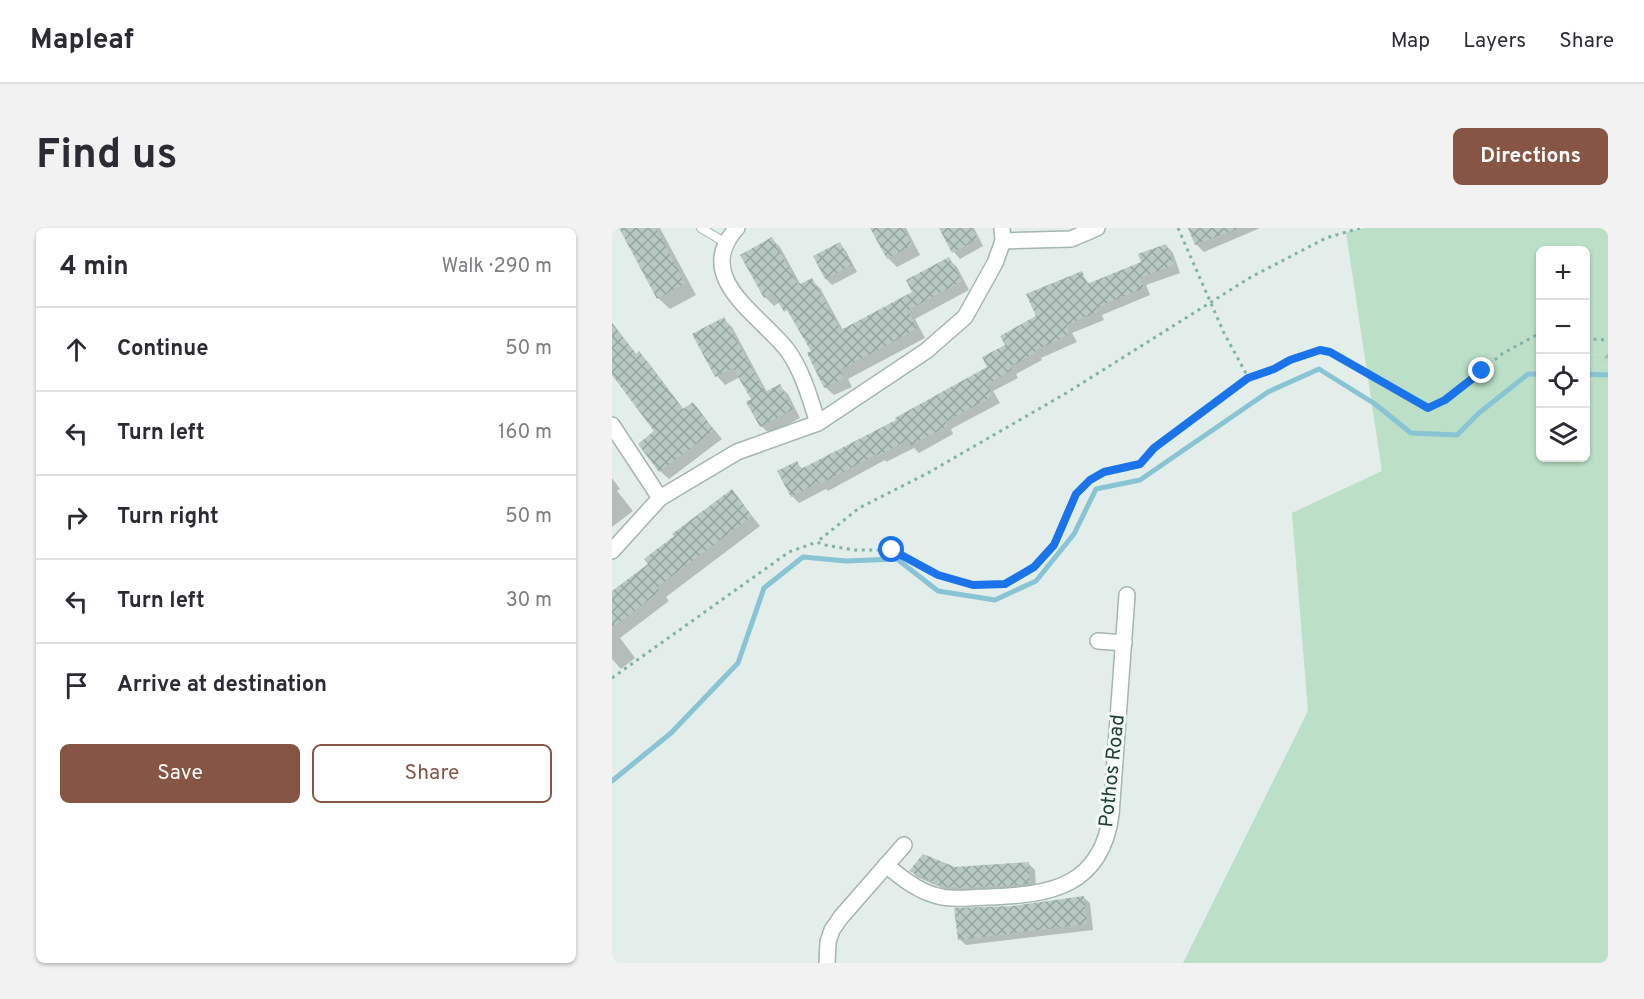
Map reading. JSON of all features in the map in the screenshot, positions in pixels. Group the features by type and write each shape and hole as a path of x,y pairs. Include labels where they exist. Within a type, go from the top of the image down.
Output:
{"street":[{"path":"737,228 729,237 723,252 723,270 728,283 736,297 789,352 801,375 818,423"},
{"path":"612,551 660,498 737,452 818,423 926,351 965,317 994,263 1003,235 1071,239 1096,228"},
{"path":"612,425 660,498"},
{"name":"Pothos Road","path":"886,865 908,883 942,897 1021,896 1052,891 1068,884 1091,864 1109,834 1127,595"},
{"path":"1098,641 1124,643"},
{"path":"827,963 828,942 832,930 904,845"}],"lane":[{"path":"701,228 726,243"}],"path":[{"path":"1178,228 1210,303 1248,378"},
{"path":"612,678 789,552 817,542 859,508 928,473 1048,403 1251,277 1326,238 1360,228"},
{"path":"817,542 855,550 892,550 938,575 973,585 1005,584 1034,567 1054,545 1076,494 1090,480 1104,472 1140,464 1170,435 1248,378 1320,350 1330,352 1428,408 1445,400 1502,354 1536,335"},
{"path":"1590,339 1608,340"}],"green space":[{"path":"1366,228 1608,228 1608,354 1590,355 1590,246 1536,246 1536,358 1533,358 1536,358 1536,462 1590,462 1590,365 1608,367 1608,963 1183,963 1308,711 1292,513 1382,471 1346,232"},
{"path":"1608,354 1608,367 1590,365 1590,355"}],"building":[{"path":"619,228 656,228 685,283 657,299"},
{"path":"870,228 903,228 912,245 887,259"},
{"path":"939,228 972,228 978,239 952,253"},
{"path":"1188,228 1236,228 1237,229 1195,245"},
{"path":"772,237 798,285 812,278 841,330 912,292 906,280 949,257 962,281 908,310 917,329 840,370 844,378 824,388 807,353 811,351 787,310 784,312 773,293 764,298 740,255"},
{"path":"840,242 852,265 825,279 813,256"},
{"path":"1166,244 1174,265 1140,278 1144,288 1096,308 1098,312 1066,325 1070,334 1035,351 1010,367 1012,370 987,384 993,396 945,422 947,426 910,446 907,440 791,497 777,471 797,461 801,469 896,420 895,418 987,367 982,357 1005,345 1000,336 1036,316 1026,294 1082,271 1087,284 1141,262 1138,254"},
{"path":"724,317 765,392 780,384 793,409 760,427 746,402 751,399 733,368 715,377 692,334"},
{"path":"612,323 636,354 639,351 683,409 693,402 714,430 659,472 638,444 654,431 612,375"},
{"path":"732,489 752,516 657,587 660,591 612,628 612,591 648,564 644,559 674,536 672,534"},
{"path":"923,854 955,867 1029,862 1030,884 943,887 909,871"},
{"path":"1084,896 1087,924 958,940 954,908 1012,906"}],"waterway":[{"path":"612,781 671,733 738,663 764,588 803,557 846,561 897,559 938,591 995,600 1036,581 1074,534 1096,489 1140,480 1268,392 1319,369 1375,404 1411,433 1457,435 1479,413 1528,374 1536,374"},
{"path":"1590,374 1608,375"}],"route":[{"path":"892,550 938,575 973,585 1005,584 1034,567 1054,545 1076,494 1090,480 1104,472 1140,464 1154,448 1248,378 1320,350 1330,352 1428,408 1445,400 1482,371"}]}
